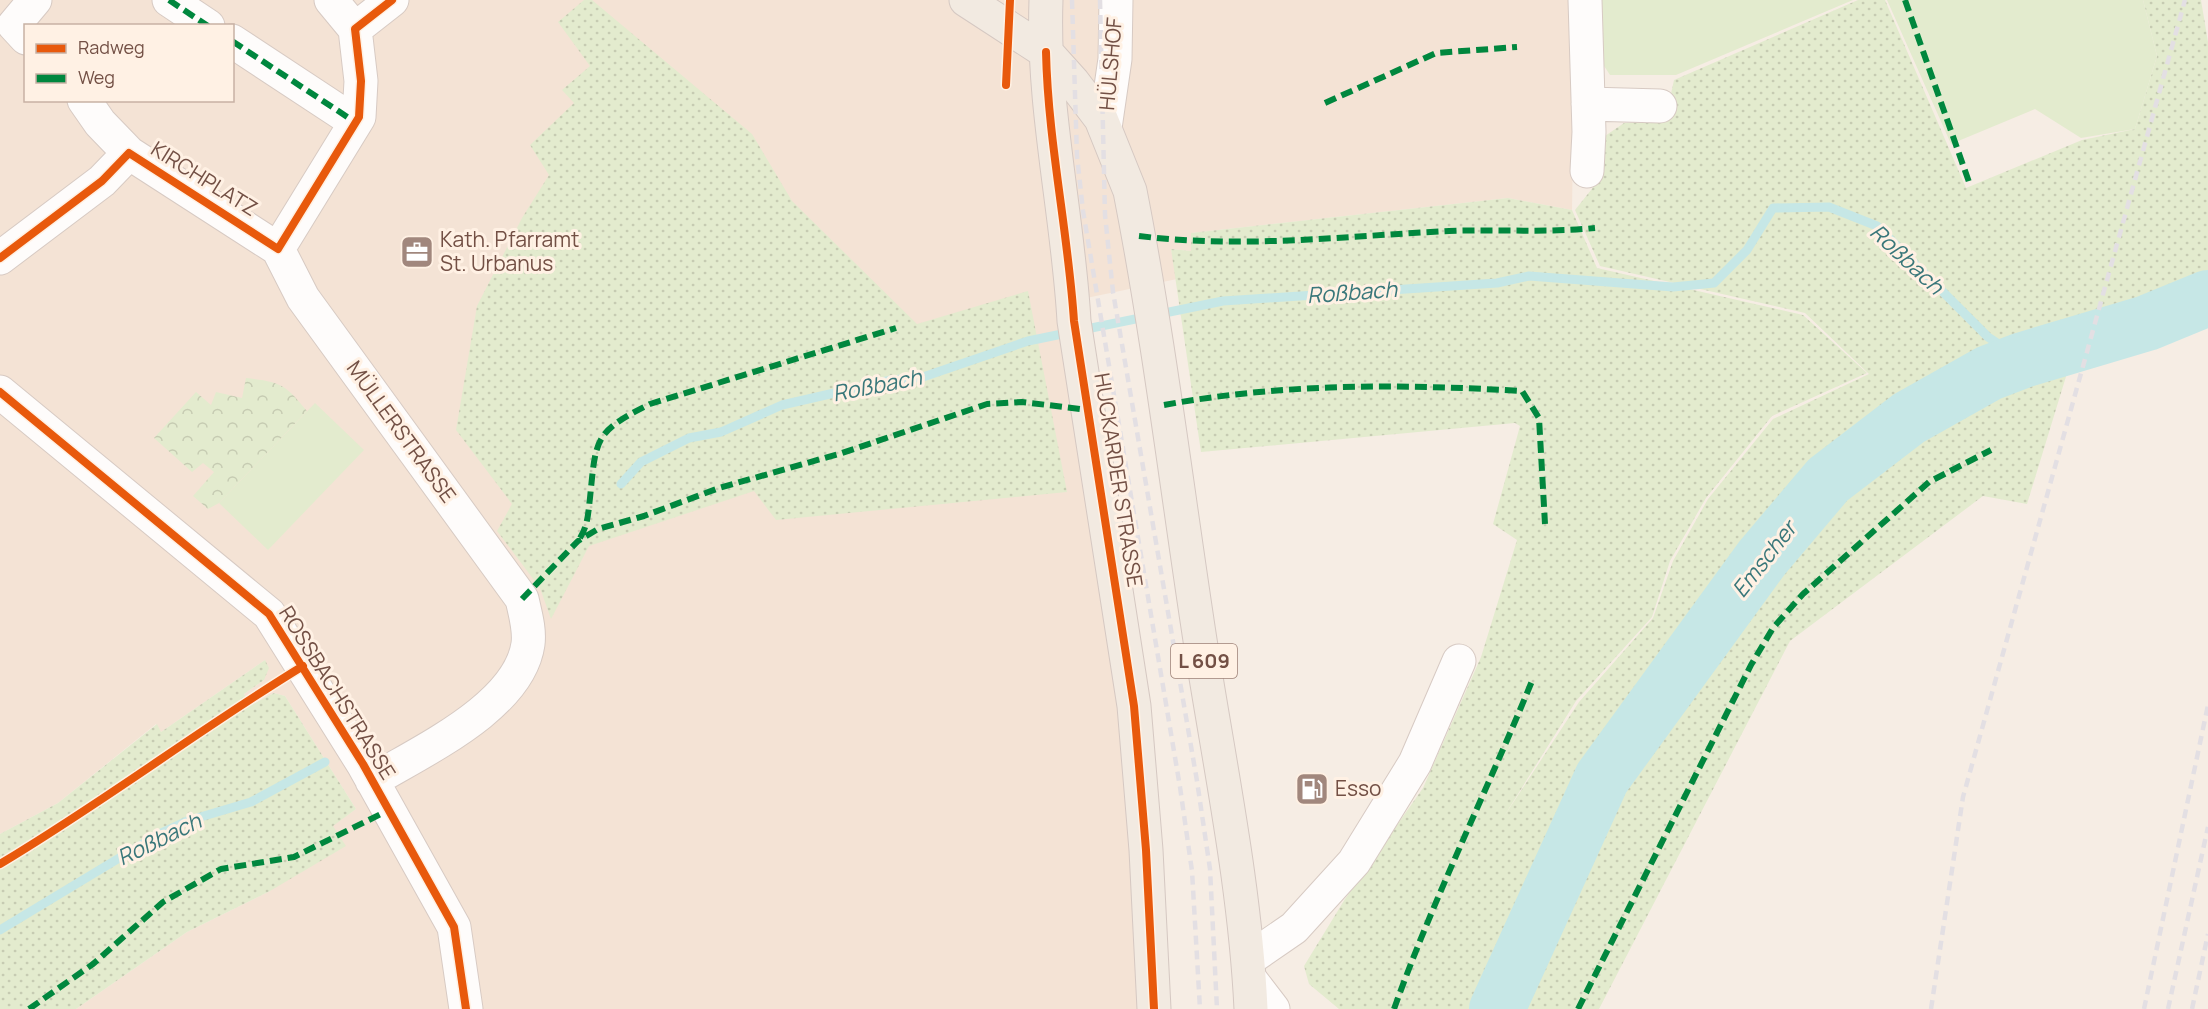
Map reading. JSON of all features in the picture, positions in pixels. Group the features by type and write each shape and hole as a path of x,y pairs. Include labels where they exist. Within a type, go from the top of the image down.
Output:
{"main road":[{"path":"966,0 1046,52"},
{"path":"1046,0 1046,52"},
{"name":"L 609","path":"1046,52 1073,82 1105,128 1131,190 1232,830 1250,982"},
{"name":"HUCKARDER STRASSE","path":"1046,52 1049,106 1072,301 1134,706 1146,850 1154,1009"}],"street":[{"path":"24,36 14,25 35,0"},
{"path":"169,0 205,24"},
{"path":"278,249 359,117 361,81 355,29 331,0"},
{"path":"355,29 392,0"},
{"name":"HÜLSHOF","path":"1105,128 1115,59 1116,0"},
{"path":"1584,0 1588,104 1587,171"},
{"path":"234,42 355,122"},
{"name":"KIRCHPLATZ","path":"85,102 100,123 129,153 278,249"},
{"path":"1588,104 1660,106"},
{"name":"KIRCHPLATZ","path":"0,258 102,181 129,153"},
{"name":"MÜLLERSTRASSE","path":"278,249 303,298 522,599 527,620 528,645 522,663 500,697 482,714 372,781"},
{"name":"ROSSBACHSTRASSE","path":"0,392 101,473 269,614 333,713 454,927 466,1009"},
{"path":"1250,982 1294,928 1354,862 1414,763 1459,661"},
{"name":"L 609","path":"1250,982 1273,1009"}],"shaded area":[{"path":"0,0 1585,0 1573,141 1572,210 1508,198 1191,233 1191,251 1171,249 1177,279 1072,301 1154,1009 76,1009 187,932 270,891 332,826 356,809 285,696 274,693 250,705 244,694 264,680 265,660 161,732 156,724 58,803 0,834"}],"green space":[{"path":"584,0 592,0 752,134 792,201 917,324 1028,291 1067,492 776,520 754,491 589,546 551,619 540,588 497,531 512,504 456,430 477,306 522,218 549,175 530,145 574,103 562,90 590,66 558,22"},
{"path":"1585,0 1853,0 1676,75 1610,75 1587,40"},
{"path":"1858,0 1885,0 1966,188 2082,140 2135,129 2157,56 2143,0 2201,0 2208,42 2208,284 2074,329 2068,370 2027,504 1983,496 1790,641 1599,1009 1339,1009 1309,984 1304,966 1345,899 1423,788 1481,657 1517,540 1493,524 1520,426 1515,423 1201,452 1171,249 1191,251 1191,233 1508,198 1572,210 1597,268 1803,315 1867,373 1772,416 1706,498 1670,561 1652,617 1576,701 1503,818 1579,702 1653,618 1673,561 1708,499 1773,419 1869,374 1805,313 1600,266 1575,210 1599,180 1605,136 1624,123 1665,121 1674,80"},
{"path":"1887,0 2143,0 2157,56 2135,129 2081,138 2035,109 1951,144"},
{"path":"246,378 281,386 293,395 307,411 219,503 208,509 193,496 214,472 203,463 192,472 154,438 196,392 211,405 216,392 242,398"},
{"path":"315,403 364,450 268,550 219,503"},
{"path":"265,660 269,668 264,680 244,694 251,705 274,693 285,696 356,809 333,826 346,846 270,891 187,932 76,1009 0,1009 0,834 58,803 157,724 161,732"}],"waterway":[{"name":"Roßbach","path":"621,484 641,462 689,438 721,432 782,405 891,380 923,377 1028,341 1223,301 1497,283 1529,276 1673,287 1714,283 1747,250 1773,208 1829,207 1877,226 1988,337 2023,360"},
{"name":"Emscher","path":"1497,1009 1602,778 1762,558 1828,480 1909,418 1989,373 2023,360 2147,323 2208,298"},
{"name":"Roßbach","path":"0,930 159,834 187,821 251,802 325,762"}],"railway":[{"path":"1072,0 1077,156 1083,211 1180,787 1192,871 1200,1009"},
{"path":"1100,0 1105,215 1113,292 1210,869 1217,1009"},
{"path":"1931,1009 1963,797 2185,0"},
{"path":"2144,1009 2208,705"},
{"path":"2168,1009 2208,827"},
{"path":"2192,1009 2208,934"}],"marked path":[{"path":"169,0 205,24"},
{"path":"1905,0 1969,182"},
{"path":"234,42 355,122"},
{"path":"1325,103 1436,53 1517,47"},
{"path":"1139,236 1178,240 1255,241 1449,231 1595,228"},
{"path":"580,538 587,519 597,449 601,439 618,422 650,404 896,328"},
{"path":"1164,405 1253,393 1343,387 1432,387 1522,391 1539,418 1545,524"},
{"path":"522,599 578,541 598,529 644,516 719,488 842,453 987,404 1022,402 1089,410"},
{"path":"1578,1009 1751,665 1773,628 1803,594 1929,482 1991,450"},
{"path":"1394,1009 1443,885 1532,681"},
{"path":"29,1009 93,964 163,902 221,869 294,857 389,810"}],"cycle path":[{"path":"0,258 102,181 129,153 278,249 359,117 361,81 355,29 392,0"},
{"path":"1006,85 1010,0"},
{"path":"1046,52 1050,119 1074,321 1134,706 1146,850 1154,1009"},
{"path":"0,392 269,614 363,764 454,927 466,1009"},
{"path":"0,864 77,816 303,666"}],"place":[{"name":"Kath. Pfarramt St. Urbanus","path":"417,252"},
{"name":"Esso","path":"1312,789"}]}
